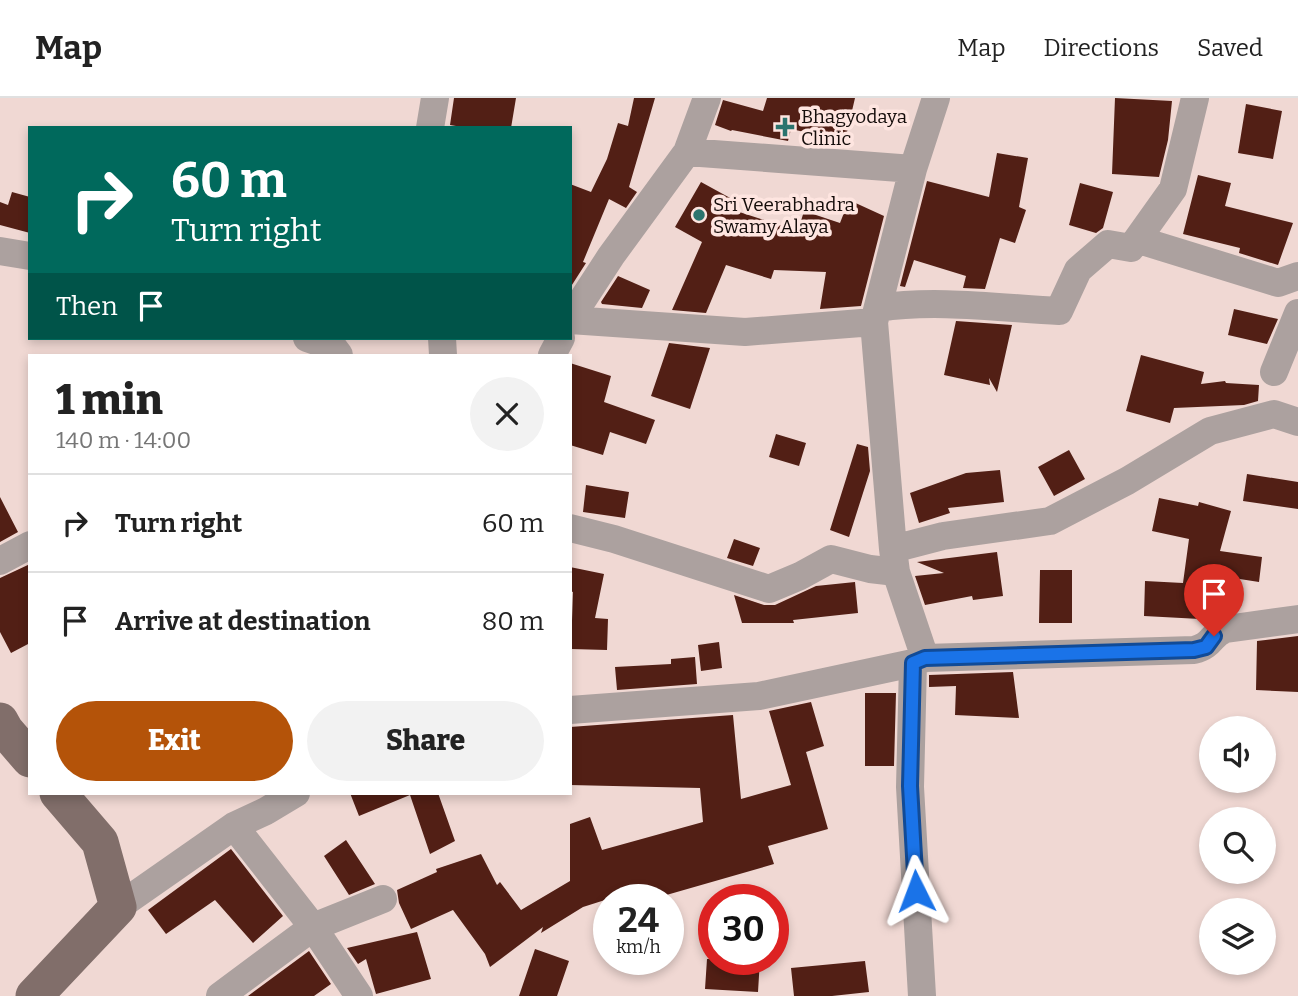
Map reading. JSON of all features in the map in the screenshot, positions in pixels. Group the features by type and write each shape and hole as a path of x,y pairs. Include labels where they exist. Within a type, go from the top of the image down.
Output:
{"main road":[{"path":"2,727 28,757"},
{"path":"41,993 118,907 100,842 60,795"}],"street":[{"path":"430,126 435,98"},
{"path":"572,316 611,256 687,152 707,98"},
{"path":"922,996 910,786 919,661 894,561 876,315 913,169 936,98"},
{"path":"572,319 745,332 876,315 905,304 1059,311 1079,270 1108,244 1131,248 1173,189 1195,98"},
{"path":"687,152 913,169"},
{"path":"1139,240 1278,282 1298,276"},
{"path":"0,251 28,256"},
{"path":"1274,372 1298,313"},
{"path":"313,340 333,347 338,354"},
{"path":"572,528 614,539 769,589 831,559 870,569 894,561 943,536 1050,521 1127,481 1210,431 1274,414 1298,422"},
{"path":"0,561 28,546"},
{"path":"572,710 759,696 919,661 1194,650 1206,647 1219,631 1298,619"},
{"path":"118,907 234,826 293,795"},
{"path":"234,826 313,927 359,996"},
{"path":"220,996 313,927 383,899"}],"building":[{"path":"454,98 516,98 511,126 450,125"},
{"path":"634,98 655,98 629,187 637,192 626,208 609,199 583,262 586,263 572,285 572,185 591,192 607,159 618,123 628,126"},
{"path":"767,98 855,98 845,141 791,129 788,141 731,131 715,125 723,100 763,111"},
{"path":"1115,98 1172,101 1168,140 1159,177 1112,174"},
{"path":"1246,104 1282,111 1273,159 1238,153"},
{"path":"997,153 1028,158 1019,207 1026,210 1015,243 1000,238 985,289 963,288 966,276 914,260 905,287 900,286 927,181 989,197"},
{"path":"1198,175 1231,183 1225,206 1293,223 1278,265 1239,253 1240,248 1183,234"},
{"path":"701,182 732,199 727,208 798,231 804,211 840,223 849,200 884,216 861,306 820,309 826,272 774,270 771,279 726,265 706,313 672,310 702,242 675,227"},
{"path":"1080,183 1113,192 1103,228 1096,233 1069,225"},
{"path":"12,192 28,196 28,232 0,225 0,202 8,205"},
{"path":"618,276 650,290 642,308 602,304"},
{"path":"1234,309 1278,319 1267,344 1228,335"},
{"path":"956,321 1012,325 997,392 989,378 990,385 944,375"},
{"path":"669,343 710,348 690,409 651,396"},
{"path":"1141,355 1204,372 1201,384 1225,381 1259,385 1258,401 1244,405 1174,408 1170,423 1126,411"},
{"path":"572,364 611,376 604,402 655,420 646,444 610,432 603,455 572,446"},
{"path":"776,434 806,443 799,466 769,457"},
{"path":"857,444 868,447 870,471 849,537 830,530"},
{"path":"1069,450 1085,479 1054,496 1038,467"},
{"path":"1000,470 1004,502 948,508 950,513 919,523 910,493 966,473"},
{"path":"1247,474 1298,482 1298,509 1243,501"},
{"path":"586,485 629,492 625,518 583,512"},
{"path":"0,497 18,532 0,542"},
{"path":"1159,498 1198,506 1199,502 1231,511 1220,551 1262,557 1259,582 1214,575 1214,580 1202,578 1200,619 1144,616 1145,581 1183,583 1189,539 1152,531"},
{"path":"734,539 760,548 753,566 727,558"},
{"path":"997,552 1003,596 973,600 972,596 925,605 915,576 944,573 917,562"},
{"path":"28,565 28,644 11,653 0,632 0,578"},
{"path":"572,567 604,574 595,618 608,619 607,650 572,649"},
{"path":"1040,570 1072,570 1072,623 1039,623"},
{"path":"855,582 858,613 793,620 794,623 742,623 734,595 764,605 775,605 816,586"},
{"path":"1298,636 1298,692 1256,690 1257,641"},
{"path":"719,642 722,668 701,671 698,645"},
{"path":"695,657 697,684 617,690 615,667 671,664 671,659"},
{"path":"1013,672 1019,718 955,715 956,686 929,687 929,675"},
{"path":"865,693 896,693 894,766 865,766"},
{"path":"811,702 824,746 806,752 828,829 768,846 774,864 684,890 684,884 593,884 593,904 583,907 541,933 543,927 490,967 485,954 453,910 411,929 399,903 397,890 437,872 436,869 481,854 497,885 500,882 521,910 570,881 570,824 590,817 602,850 703,822 700,788 572,785 572,727 733,715 741,799 791,785 769,711"},
{"path":"351,795 410,795 359,816"},
{"path":"410,795 439,795 455,841 430,854"},
{"path":"346,840 375,884 349,895 324,856"},
{"path":"231,849 283,916 253,943 215,900 166,934 148,910"},
{"path":"417,932 431,979 376,994 366,959 358,964 347,948"},
{"path":"535,949 569,961 557,996 519,996"},
{"path":"309,951 331,984 314,996 248,996"},
{"path":"865,961 869,992 794,996 791,968"},
{"path":"706,975 759,975 758,992 705,989"}],"place":[{"name":"Bhagyodaya Clinic","path":"785,127"},
{"name":"Sri Veerabhadra Swamy Alaya","path":"699,215"}],"route":[{"path":"916,891 910,786 913,663 925,658 1194,650 1206,647 1214,636"}]}
